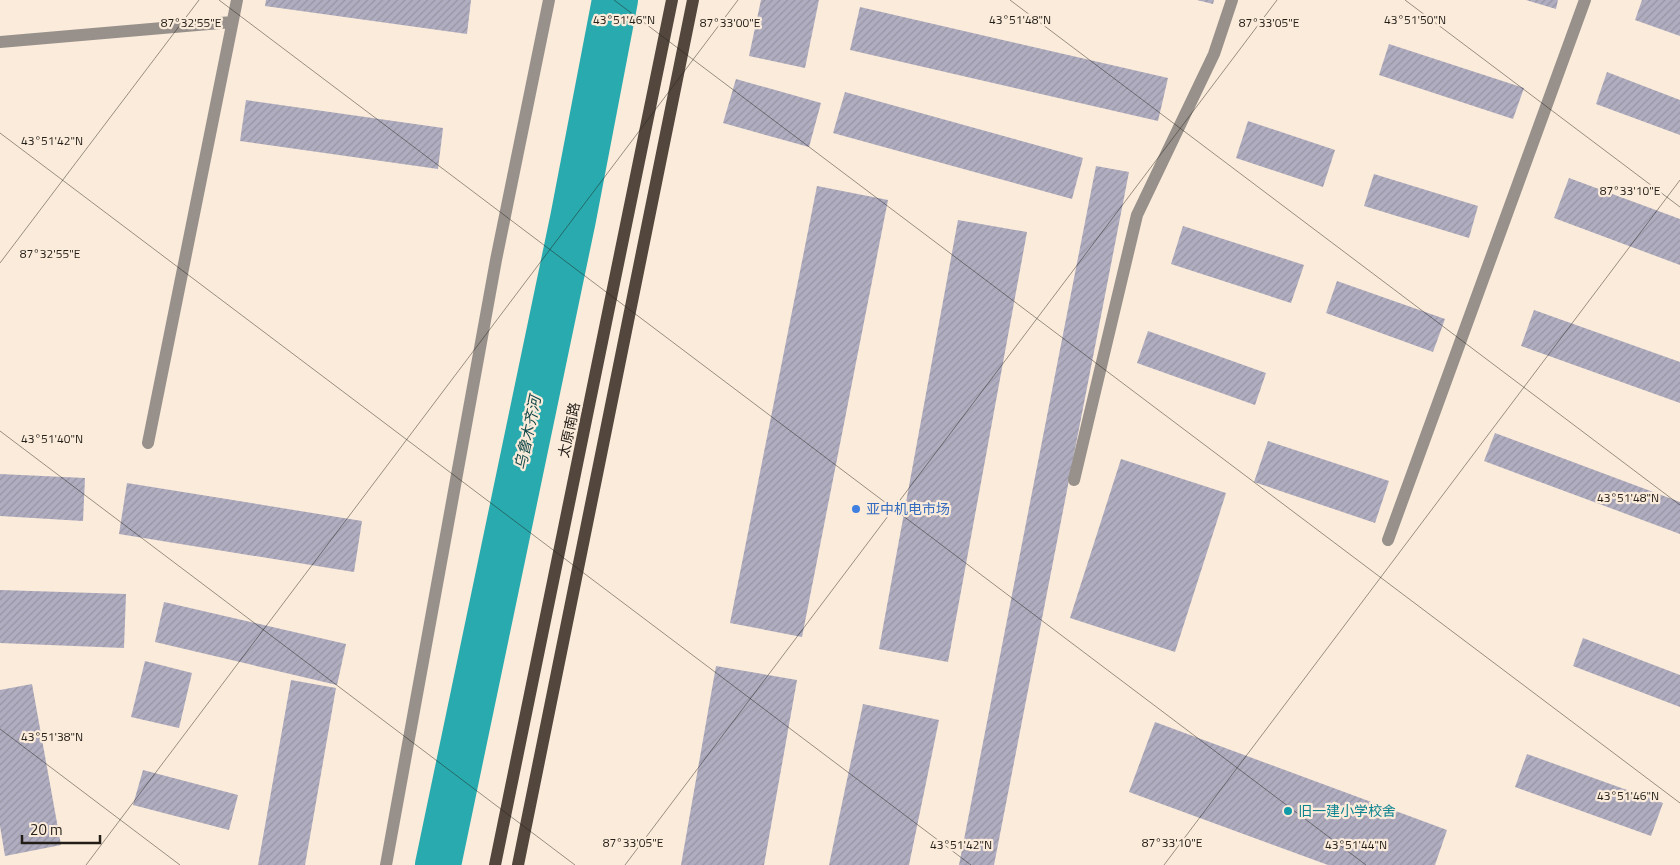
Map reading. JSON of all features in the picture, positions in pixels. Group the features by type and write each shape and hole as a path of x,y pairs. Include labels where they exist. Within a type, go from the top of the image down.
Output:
{"main road":[{"name":"太原南路","path":"495,865 672,0"},
{"path":"518,865 693,0"}],"street":[{"path":"148,443 237,0"},
{"path":"386,865 496,260 548,0"},
{"path":"1074,480 1137,215 1214,54 1232,0"},
{"path":"1388,540 1584,0"},
{"path":"0,42 232,22"}],"building":[{"path":"266,0 471,0 467,34 265,6"},
{"path":"761,0 819,0 805,68 749,56"},
{"path":"1197,0 1214,0 1213,4"},
{"path":"1526,0 1558,0 1556,9"},
{"path":"1642,0 1680,0 1680,36 1635,20"},
{"path":"860,7 1168,78 1158,121 850,50"},
{"path":"1389,44 1524,88 1513,119 1379,75"},
{"path":"1607,72 1680,100 1680,135 1596,104"},
{"path":"736,79 821,103 809,147 723,123"},
{"path":"845,92 1083,158 1072,199 833,133"},
{"path":"246,100 443,128 438,169 240,141"},
{"path":"1248,121 1335,150 1323,187 1236,158"},
{"path":"1096,166 1129,172 994,865 959,865"},
{"path":"1374,174 1478,206 1469,238 1364,206"},
{"path":"1569,178 1680,219 1680,265 1554,218"},
{"path":"817,186 888,200 802,637 730,623"},
{"path":"958,220 1027,232 948,662 879,649"},
{"path":"1183,226 1304,265 1291,303 1171,264"},
{"path":"1337,281 1445,319 1433,352 1326,313"},
{"path":"1534,310 1680,362 1680,403 1521,346"},
{"path":"1148,331 1266,373 1255,405 1137,363"},
{"path":"1495,433 1680,502 1680,534 1484,461"},
{"path":"1268,441 1389,481 1375,523 1254,482"},
{"path":"1121,459 1226,493 1175,652 1070,618"},
{"path":"0,474 85,478 83,521 0,516"},
{"path":"127,483 362,521 354,572 119,534"},
{"path":"0,590 126,594 124,648 0,643"},
{"path":"164,602 346,644 337,685 155,642"},
{"path":"1583,638 1680,675 1680,707 1573,666"},
{"path":"145,661 192,673 179,728 131,717"},
{"path":"716,666 797,680 764,865 681,865"},
{"path":"291,680 336,688 305,865 258,865"},
{"path":"32,684 61,845 5,856 0,826 0,690"},
{"path":"863,704 939,720 909,865 829,865"},
{"name":"旧一建小学校舍","path":"1155,722 1447,830 1435,865 1328,865 1129,792"},
{"path":"1527,754 1663,803 1651,836 1515,787"},
{"path":"143,770 238,795 229,830 133,805"}],"waterway":[{"name":"乌鲁木齐河","path":"438,865 573,219 615,0"}],"place":[{"name":"亚中机电市场","path":"856,509"},
{"name":"旧一建小学校舍","path":"1288,811"}]}
